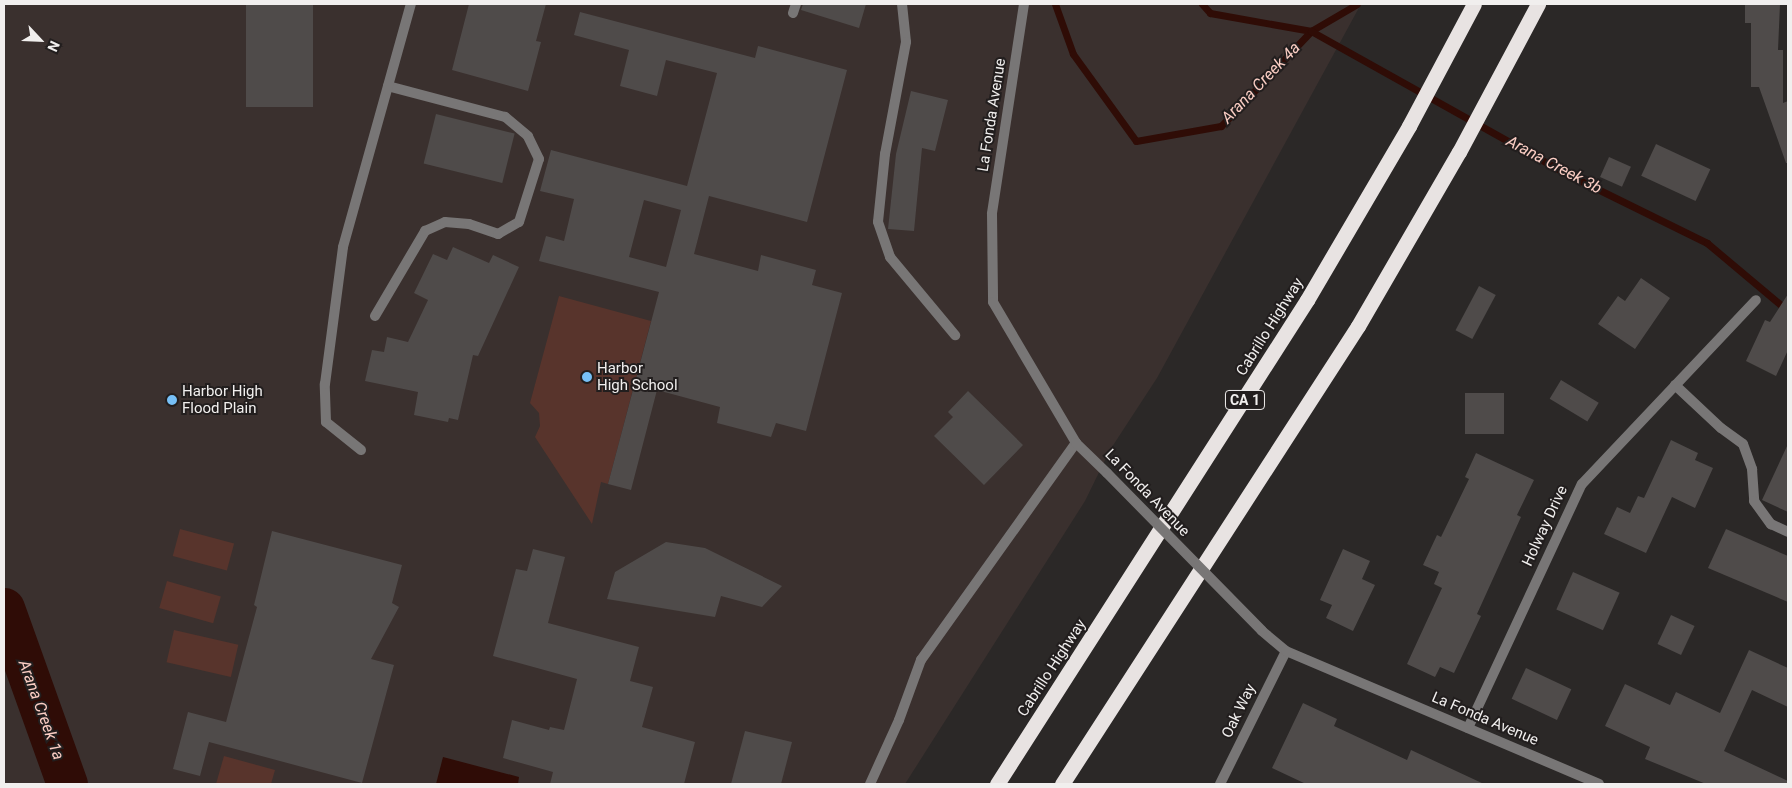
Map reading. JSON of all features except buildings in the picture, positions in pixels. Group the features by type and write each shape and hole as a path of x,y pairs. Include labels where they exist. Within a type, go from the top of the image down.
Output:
{"highway":[{"name":"Cabrillo Highway","path":"997,784 1307,300 1409,126 1474,4"},
{"path":"1062,784 1358,326 1459,152 1538,4"}],"street":[{"path":"361,450 326,422 325,384 343,247 411,4"},
{"path":"902,4 906,42 885,154 878,222 890,257 955,335"},
{"name":"La Fonda Avenue","path":"1024,4 992,214 993,302 1076,443 1262,632 1286,651 1599,784"},
{"path":"375,316 424,231 445,222 469,224 498,234 519,222 538,159 528,136 505,117 388,86"},
{"name":"Holway Drive","path":"1468,728 1582,484 1756,300"},
{"path":"1675,385 1721,428 1743,444 1752,469 1754,502 1771,524 1788,532"},
{"path":"870,784 899,720 921,660 1076,443"},
{"name":"Oak Way","path":"1220,784 1286,651"}],"shaded area":[{"path":"4,4 1361,4 1157,378 1110,450 1085,501 905,784 4,784"},
{"path":"559,296 651,321 608,484 601,482 592,524 535,437 540,426 539,413 530,403"},
{"path":"180,529 234,543 227,571 173,556"},
{"path":"167,581 221,596 213,623 159,608"},
{"path":"174,630 238,645 231,677 167,662"},
{"path":"224,756 275,770 271,784 216,784"},
{"path":"443,757 519,777 518,784 436,784"}],"waterway":[{"name":"Arana Creek 4a","path":"1055,4 1073,54 1136,141 1221,126 1311,31 1357,4"},
{"name":"Arana Creek 3b","path":"1202,4 1210,13 1311,31 1569,175 1707,243 1788,311"},
{"name":"Arana Creek 1a","path":"4,608 67,784"}],"place":[{"name":"Harbor High School","path":"587,377"},
{"name":"Harbor High Flood Plain","path":"172,400"}]}
